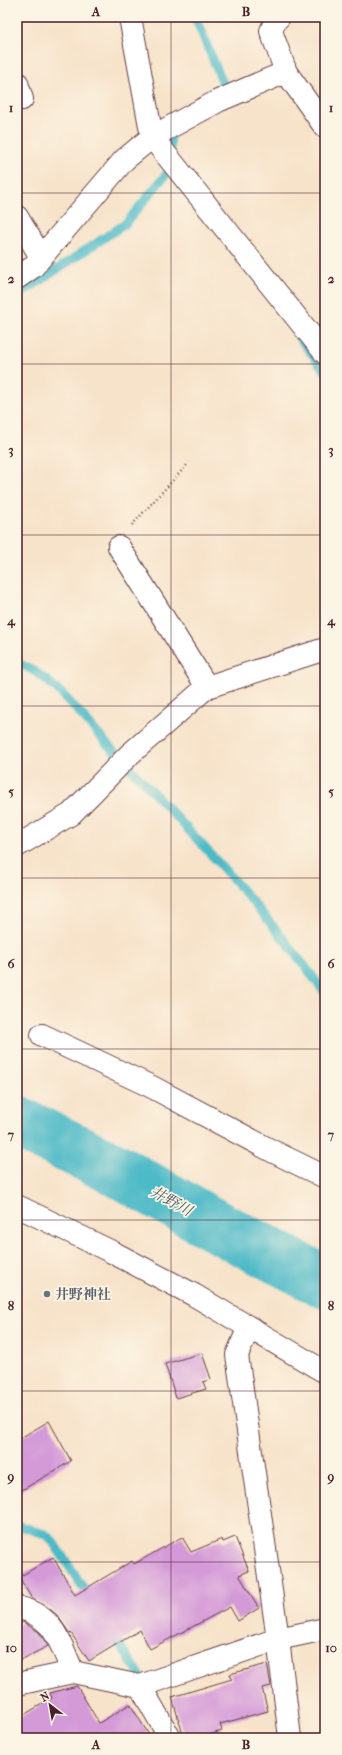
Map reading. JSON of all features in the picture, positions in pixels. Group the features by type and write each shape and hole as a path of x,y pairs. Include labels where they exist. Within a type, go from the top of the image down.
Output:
{"street":[{"path":"130,17 152,136 325,353"},
{"path":"279,17 276,19 271,31 286,72 325,127"},
{"path":"17,278 33,267 124,160 152,136 218,101 286,72"},
{"path":"17,217 41,257"},
{"path":"119,547 207,687"},
{"path":"17,846 71,814 130,754 207,687 325,649"},
{"path":"42,1035 152,1087 272,1151 325,1177"},
{"path":"17,1206 112,1252 187,1291 325,1372"},
{"path":"249,1327 237,1356 278,1639 290,1738"},
{"path":"17,1607 29,1610 42,1616 50,1625 73,1672"},
{"path":"17,1684 73,1672 140,1686 278,1639 325,1629"},
{"path":"140,1686 170,1738"}],"path":[{"path":"119,547 124,534 187,466"}],"building":[{"path":"202,1353 211,1379 203,1382 206,1389 176,1398 165,1364"},
{"path":"49,1421 71,1461 17,1493 17,1440"},
{"path":"182,1537 191,1552 222,1539 223,1542 235,1537 249,1571 239,1575 259,1608 238,1621 230,1607 150,1649 140,1630 89,1661 71,1633 70,1634 57,1615 46,1606 32,1599 19,1577 53,1557 75,1595 132,1561 134,1564"},
{"path":"23,1622 39,1632 48,1646 17,1662 17,1625"},
{"path":"267,1664 271,1686 262,1688 268,1711 220,1724 222,1731 198,1738 184,1738 172,1697 232,1679 230,1674"},
{"path":"77,1686 99,1723 130,1704 151,1738 17,1738 17,1719 52,1698 50,1693"}],"waterway":[{"path":"195,17 225,88 217,93"},
{"path":"17,296 125,224 169,171 171,127"},
{"path":"298,336 325,371"},
{"path":"17,663 43,677 66,698 221,865 248,896 325,993"},
{"name":"井野川","path":"17,1122 113,1168 216,1226 325,1282"},
{"path":"17,1525 45,1534 51,1539 90,1598"},
{"path":"112,1633 140,1675"}],"place":[{"name":"井野神社","path":"47,1294"}]}
